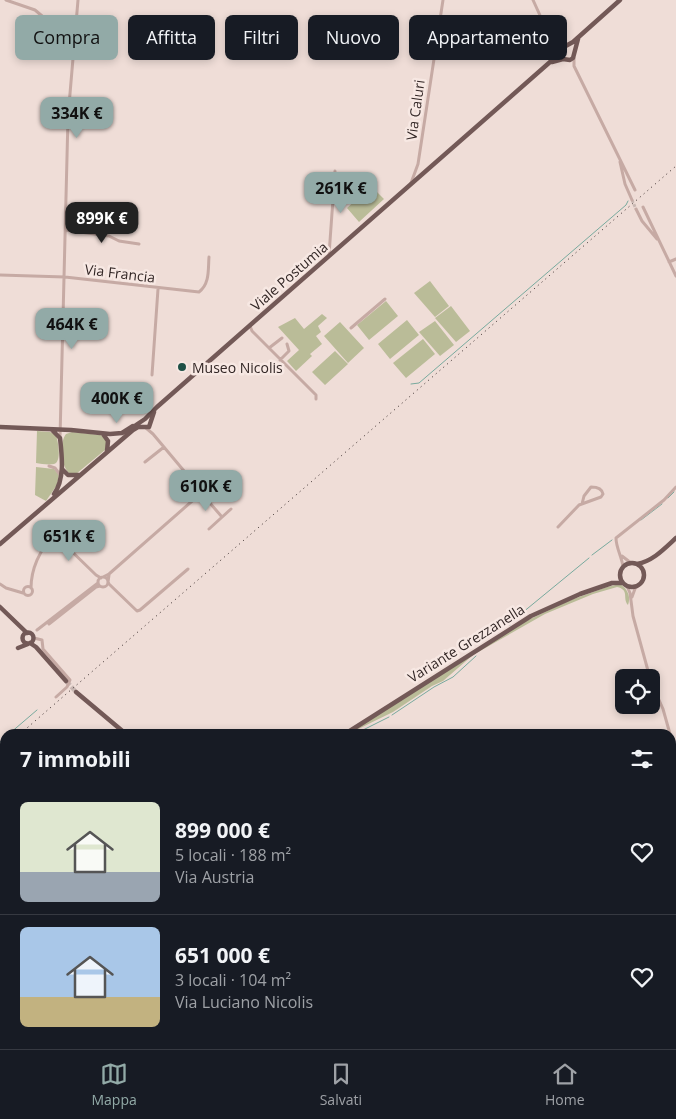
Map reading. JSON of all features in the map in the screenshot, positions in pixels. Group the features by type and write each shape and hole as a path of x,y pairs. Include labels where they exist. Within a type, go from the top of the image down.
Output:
{"main road":[{"name":"Viale Postumia","path":"567,45 620,0"},
{"path":"574,54 576,43 582,34"},
{"path":"567,46 572,46 574,54"},
{"name":"Viale Postumia","path":"567,59 574,54"},
{"name":"Viale Postumia","path":"136,425 552,60"},
{"name":"Viale Postumia","path":"547,64 565,60"},
{"name":"Viale Postumia","path":"146,424 157,407"},
{"path":"0,427 122,433 136,425 146,424"},
{"path":"0,544 106,452 133,430 146,424"},
{"path":"47,503 58,490 62,467 60,440 51,429"},
{"path":"60,440 71,430"},
{"path":"101,433 105,435 108,441 109,446 106,452"},
{"path":"62,467 68,475 80,475"},
{"path":"623,567 634,563 644,563 676,538"},
{"path":"636,586 642,582 644,573 654,557"},
{"path":"634,563 641,567 644,573"},
{"name":"Variante Grezzanella","path":"353,729 531,616 580,594 606,585 620,573 623,567"},
{"path":"620,573 625,585"},
{"name":"Variante Grezzanella","path":"606,585 636,586"},
{"path":"0,608 66,681"},
{"path":"29,638 37,631"},
{"path":"76,692 120,729"}],"street":[{"path":"6,0 35,10 41,15"},
{"path":"77,15 78,0"},
{"name":"Via Caluri","path":"410,184 419,165 443,0"},
{"path":"533,0 540,15"},
{"path":"574,54 574,66 635,190"},
{"path":"60,440 68,117 73,60"},
{"path":"565,60 574,66"},
{"path":"616,149 625,184 632,200"},
{"path":"419,165 425,169 430,167"},
{"name":"Via Caluri","path":"419,165 421,175"},
{"path":"329,256 335,171"},
{"path":"417,171 421,175"},
{"path":"644,207 676,276"},
{"path":"636,209 642,221 659,241"},
{"path":"66,230 109,236 119,241 138,244"},
{"name":"Via Francia","path":"0,275 65,278 199,292 205,288 207,281 209,256"},
{"path":"669,262 676,259"},
{"path":"152,375 158,289"},
{"path":"351,328 385,299"},
{"path":"250,326 252,332 316,395 316,399"},
{"path":"269,348 282,338"},
{"path":"280,360 289,351 290,348 286,344"},
{"path":"51,429 56,428 60,422"},
{"path":"60,422 65,428 71,430"},
{"path":"146,424 222,517"},
{"path":"145,462 164,447"},
{"path":"49,466 58,470 61,477"},
{"path":"623,567 622,555 616,542 618,536 664,500 676,487"},
{"path":"558,528 582,504 601,497 602,491 599,488 591,488 584,496 582,504"},
{"path":"37,631 98,584 102,578 109,574 201,493"},
{"path":"208,529 231,509"},
{"path":"23,591 29,587 40,551 55,539 61,541 96,576 108,582 137,611 188,569"},
{"path":"622,555 634,563"},
{"path":"106,586 109,574"},
{"path":"96,576 98,584"},
{"path":"0,584 23,591 25,595 30,595 32,592 29,587"},
{"path":"98,584 112,586"},
{"path":"625,585 632,600"},
{"path":"636,586 632,600 633,616 648,669"},
{"path":"29,638 42,640 43,649 70,680 67,688 56,697"},
{"path":"660,702 669,729"}],"green space":[{"path":"371,186 384,199 359,222 347,208"},
{"path":"430,281 449,306 435,317 414,293"},
{"path":"386,301 398,316 369,340 357,325"},
{"path":"451,306 470,331 456,342 435,318"},
{"path":"322,314 327,318 318,326 321,332 316,336 322,344 310,354 312,356 296,371 287,361 299,350 278,327 295,318 304,329"},
{"path":"407,320 419,335 390,359 378,344"},
{"path":"435,321 454,345 440,356 419,332"},
{"path":"340,322 364,348 348,363 324,336"},
{"path":"423,339 435,354 406,378 393,363"},
{"path":"335,351 348,364 325,385 312,372"},
{"path":"37,431 50,432 56,435 59,456 54,464 36,463"},
{"path":"72,432 100,435 107,442 105,450 76,474 69,473 66,470 62,454 64,438 66,434"},
{"path":"36,467 54,469 59,475 57,485 46,501 35,495"},
{"path":"620,584 625,588 628,593 628,605 625,592 617,587 593,594 545,614 473,655 443,681 432,686 393,712 356,729 520,624 568,601"}],"waterway":[{"path":"411,384 419,383 626,205 628,201"},
{"path":"668,498 674,492"},
{"path":"641,520 662,504"},
{"path":"592,555 612,540"},
{"path":"510,625 511,622 589,558"},
{"path":"392,715 434,687 453,677 476,656"},
{"path":"15,729 37,710"},
{"path":"365,729 389,717"}],"tunnel":[{"path":"632,200 636,209"},
{"path":"67,682 76,692"}],"railway":[{"path":"26,729 676,166"}],"place":[{"name":"Museo Nicolis","path":"182,367"}]}
